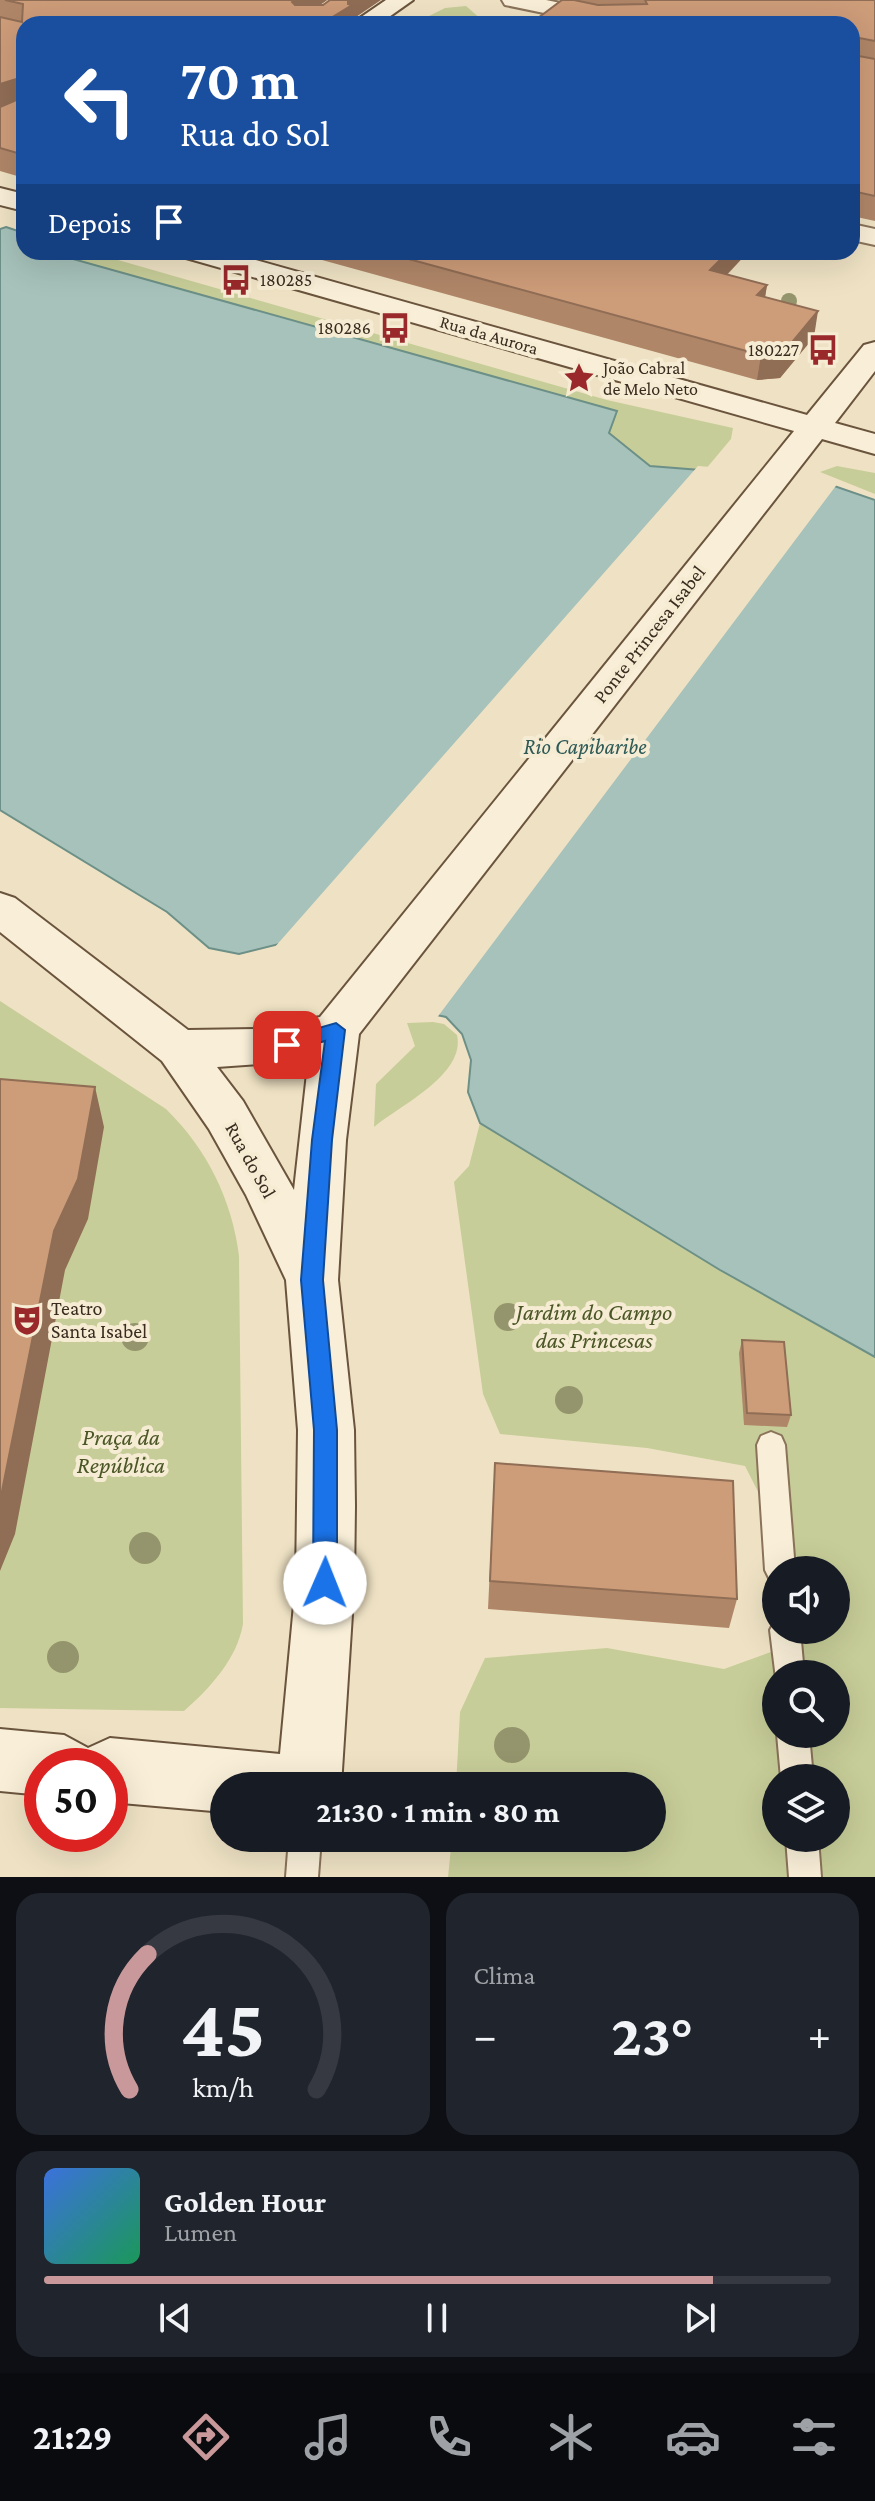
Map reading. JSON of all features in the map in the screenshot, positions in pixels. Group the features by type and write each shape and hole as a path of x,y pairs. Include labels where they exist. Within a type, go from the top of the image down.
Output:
{"main road":[{"path":"376,16 402,0"},
{"path":"513,0 592,16"},
{"name":"Rua da Aurora","path":"224,260 875,444"},
{"name":"Ponte Princesa Isabel","path":"342,1022 875,351"},
{"path":"781,467 875,454"},
{"name":"Rua do Sol","path":"0,909 178,1048 226,1115 267,1186 312,1280"},
{"path":"178,1048 246,1050 287,1045 342,1022"},
{"path":"310,1772 325,1583 326,1506 326,1430 312,1280 322,1140 342,1022"},
{"path":"0,1760 24,1762"},
{"path":"128,1772 210,1779"}],"lane":[{"path":"771,1445 779,1556"},
{"path":"302,1877 304,1852"},
{"path":"803,1852 805,1877"}],"green space":[{"path":"466,6 477,16 429,16 445,8"},
{"path":"77,260 118,260 607,400 733,428 731,439 705,470 650,466 609,433 617,411"},
{"path":"837,466 875,473 875,494 820,472"},
{"name":"Praça da República","path":"0,1001 166,1109 194,1141 215,1176 236,1235 239,1256 243,1624 229,1661 184,1711 0,1708"},
{"path":"407,1023 444,1024 457,1035 457,1049 452,1063 429,1087 374,1127 376,1084 415,1046"},
{"name":"Jardim do Campo das Princesas","path":"468,1092 875,1301 875,1877 448,1877 451,1852 666,1852 666,1772 457,1772 460,1712 485,1658 607,1648 724,1669 779,1649 780,1644 850,1644 850,1556 787,1556 788,1551 745,1466 647,1448 500,1434 483,1394 454,1182 469,1166 480,1123"}],"water":[{"name":"Rio Capibaribe","path":"6,227 16,230 16,260 77,260 617,411 609,433 650,466 814,479 875,500 875,1357 720,1270 480,1123 468,1092 471,1060 462,1034 446,1017 432,1014 351,953 303,938 239,954 209,948 167,912 0,810 0,229"}],"pier":[{"path":"698,466 814,475 838,483 436,1019 349,957 303,942 274,948"}],"building":[{"path":"5,0 294,0 295,5 323,5 330,0 348,0 348,4 352,5 334,16 22,16 23,4"},
{"path":"562,0 598,5 647,4 645,0 875,0 875,41 860,38 860,16 541,16"},
{"path":"0,17 16,21 16,79 0,84"},
{"path":"860,56 875,59 875,196 860,193"},
{"path":"16,100 16,153 0,148 0,107"},
{"path":"412,260 720,260 710,270 767,285 757,295 818,311 784,352 761,355"},
{"name":"Teatro Santa Isabel","path":"0,1079 95,1087 78,1179 54,1231 0,1501"},
{"path":"742,1340 784,1342 791,1415 747,1413"},
{"path":"495,1463 733,1481 737,1599 490,1581"}],"place":[{"name":"180285","path":"236,280"},
{"name":"180286","path":"395,328"},
{"name":"180227","path":"823,350"},
{"name":"João Cabral de Melo Neto","path":"579,378"},
{"name":"Teatro Santa Isabel","path":"27,1320"}],"route":[{"path":"287,1045 336,1030 322,1140 312,1280 326,1430 325,1583"}]}
